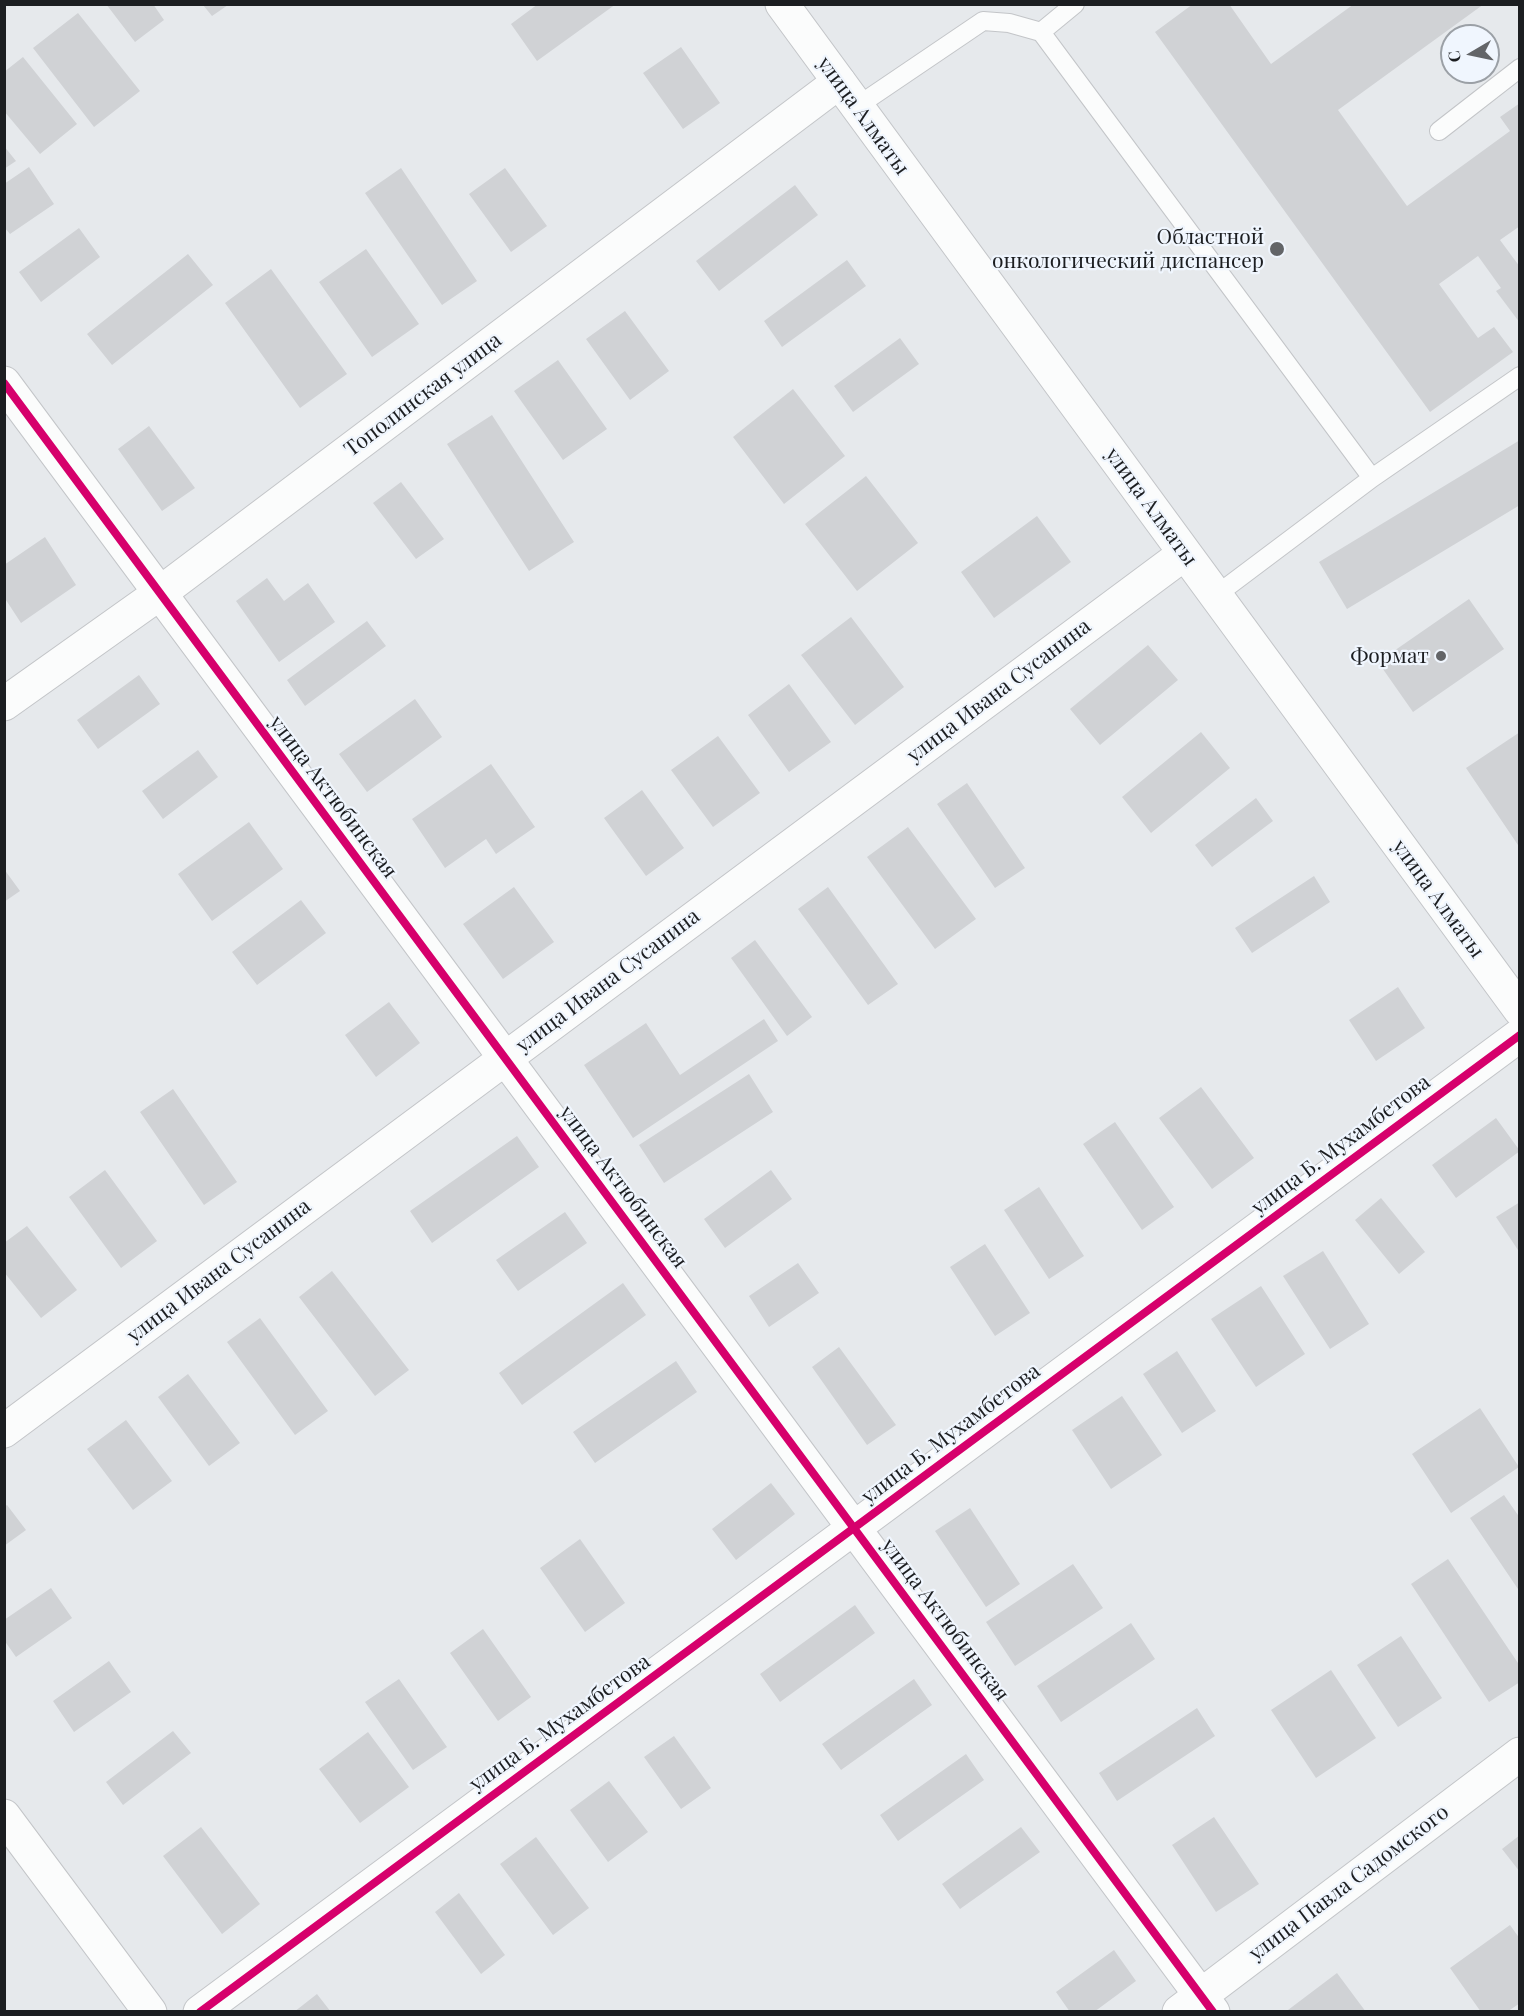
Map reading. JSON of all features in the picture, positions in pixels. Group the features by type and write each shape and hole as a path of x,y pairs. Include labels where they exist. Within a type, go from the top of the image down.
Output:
{"street":[{"name":"улица Алматы","path":"782,4 1520,1010"},
{"name":"Тополинская улица","path":"4,704 848,94"},
{"name":"улица Актюбинская","path":"4,383 854,1528 1198,2006"},
{"name":"улица Ивана Сусанина","path":"4,1431 1184,554"},
{"name":"улица Б. Мухамбетова","path":"200,2012 1520,1035"},
{"name":"улица Павла Садомского","path":"1198,2006 1520,1754"},
{"path":"4,1816 150,2012"}],"lane":[{"path":"1041,32 1075,4"},
{"path":"848,94 983,21 1009,23 1041,32 1372,478"},
{"path":"1439,130 1520,68"},
{"path":"1215,596 1372,478 1520,376"}],"building":[{"path":"106,4 153,4 164,20 135,42"},
{"path":"538,4 616,4 537,61 511,24"},
{"path":"1193,4 1229,4 1271,64 1354,4 1484,4 1456,24 1440,24 1440,36 1338,110 1407,206 1510,131 1500,117 1520,103 1520,226 1500,240 1520,267 1520,323 1496,291 1501,288 1478,256 1439,284 1478,338 1494,327 1513,352 1430,412 1155,32"},
{"path":"203,5 228,5 212,16"},
{"path":"78,13 140,91 94,127 33,48"},
{"path":"681,47 720,103 683,129 643,73"},
{"path":"23,57 77,124 40,154 4,111 4,72"},
{"path":"4,146 16,161 4,169"},
{"path":"29,167 54,204 10,234 4,227 4,184"},
{"path":"401,168 477,281 442,305 365,193"},
{"path":"505,168 547,226 511,252 469,194"},
{"path":"795,185 818,215 719,291 696,261"},
{"path":"79,228 100,257 41,302 19,272"},
{"path":"366,249 419,324 372,357 319,282"},
{"path":"188,254 213,285 112,365 87,334"},
{"path":"847,260 866,286 782,347 764,321"},
{"path":"271,269 347,374 300,408 225,303"},
{"path":"625,311 669,371 630,400 586,339"},
{"path":"900,338 919,364 853,412 834,386"},
{"path":"558,360 607,429 563,460 514,391"},
{"path":"793,389 845,456 784,504 733,437"},
{"path":"492,415 574,542 529,571 447,444"},
{"path":"149,426 195,488 162,511 118,449"},
{"path":"1520,440 1520,505 1347,609 1319,562"},
{"path":"866,476 918,543 857,591 805,524"},
{"path":"401,482 444,539 416,559 373,503"},
{"path":"1037,516 1071,562 994,618 961,572"},
{"path":"45,537 76,585 21,623 4,597 4,565"},
{"path":"267,578 284,601 308,583 335,622 279,662 236,601"},
{"name":"Формат","path":"1469,599 1504,649 1413,712 1378,662"},
{"path":"851,617 904,687 855,725 801,655"},
{"path":"367,621 386,646 305,706 287,680"},
{"path":"1148,645 1178,680 1100,745 1070,709"},
{"path":"139,675 160,704 98,749 77,720"},
{"path":"789,684 831,742 789,772 748,715"},
{"path":"415,699 442,737 367,792 339,754"},
{"path":"1201,732 1230,768 1151,833 1122,797"},
{"path":"1520,732 1520,848 1466,768"},
{"path":"718,736 760,793 713,827 671,770"},
{"path":"198,750 218,777 163,819 142,791"},
{"path":"491,764 535,827 496,854 486,839 445,868 412,819"},
{"path":"967,783 1025,868 995,888 937,804"},
{"path":"642,790 684,848 646,876 604,818"},
{"path":"1256,798 1273,821 1212,867 1195,845"},
{"path":"249,822 283,869 212,921 178,874"},
{"path":"908,827 976,919 935,949 867,857"},
{"path":"4,869 20,891 4,902"},
{"path":"1314,876 1330,902 1252,953 1235,928"},
{"path":"514,887 554,942 503,979 463,924"},
{"path":"828,887 898,984 868,1005 798,909"},
{"path":"301,900 326,933 257,985 232,952"},
{"path":"755,940 812,1017 787,1036 731,958"},
{"path":"1398,987 1425,1028 1376,1061 1349,1020"},
{"path":"389,1002 420,1043 376,1077 345,1035"},
{"path":"764,1019 778,1041 633,1138 584,1065 646,1023 680,1075"},
{"path":"749,1074 773,1112 664,1183 639,1145"},
{"path":"1201,1087 1254,1158 1212,1189 1159,1118"},
{"path":"173,1089 237,1182 204,1205 140,1112"},
{"path":"1496,1118 1520,1151 1456,1198 1432,1165"},
{"path":"1115,1122 1174,1207 1142,1230 1083,1144"},
{"path":"517,1136 539,1167 432,1243 410,1211"},
{"path":"105,1170 157,1241 121,1268 69,1197"},
{"path":"771,1170 792,1199 725,1248 704,1219"},
{"path":"1039,1187 1084,1256 1049,1279 1004,1210"},
{"path":"1381,1198 1425,1252 1399,1274 1355,1220"},
{"path":"1520,1202 1520,1253 1496,1217"},
{"path":"565,1212 587,1243 518,1291 496,1260"},
{"path":"27,1226 77,1290 41,1318 4,1272 4,1243"},
{"path":"985,1244 1030,1313 995,1336 950,1267"},
{"path":"1323,1251 1369,1324 1330,1349 1283,1276"},
{"path":"798,1263 819,1293 769,1327 749,1296"},
{"path":"332,1271 409,1370 375,1396 299,1297"},
{"path":"623,1283 646,1315 522,1405 499,1373"},
{"path":"1261,1286 1305,1354 1256,1387 1211,1319"},
{"path":"260,1318 328,1411 295,1435 227,1342"},
{"path":"839,1347 896,1425 867,1445 812,1367"},
{"path":"1177,1351 1216,1411 1182,1433 1143,1374"},
{"path":"676,1361 697,1392 595,1463 573,1432"},
{"path":"188,1374 240,1443 209,1466 158,1397"},
{"path":"1122,1396 1162,1455 1111,1489 1072,1430"},
{"path":"1480,1408 1519,1467 1451,1513 1412,1454"},
{"path":"126,1420 172,1481 133,1510 87,1449"},
{"path":"771,1483 795,1514 736,1560 712,1529"},
{"path":"1504,1495 1520,1518 1520,1592 1470,1518"},
{"path":"7,1505 26,1530 4,1546 4,1507"},
{"path":"970,1508 1020,1584 986,1607 935,1531"},
{"path":"580,1539 625,1603 585,1632 540,1568"},
{"path":"1448,1559 1520,1666 1520,1682 1489,1702 1411,1584"},
{"path":"1073,1564 1103,1608 1015,1666 986,1622"},
{"path":"51,1588 72,1618 16,1657 4,1640 4,1620"},
{"path":"855,1605 875,1633 780,1702 760,1674"},
{"path":"1131,1623 1155,1659 1061,1722 1037,1686"},
{"path":"483,1629 531,1697 498,1721 450,1653"},
{"path":"1401,1636 1442,1698 1398,1727 1357,1665"},
{"path":"109,1661 131,1692 74,1732 53,1701"},
{"path":"1331,1670 1376,1738 1316,1778 1271,1710"},
{"path":"399,1679 447,1747 413,1770 365,1702"},
{"path":"914,1679 932,1705 841,1770 822,1744"},
{"path":"1197,1708 1215,1736 1117,1801 1099,1773"},
{"path":"173,1731 191,1753 123,1805 106,1782"},
{"path":"368,1732 409,1787 360,1823 319,1769"},
{"path":"674,1736 711,1788 681,1809 644,1757"},
{"path":"966,1754 984,1780 898,1841 880,1815"},
{"path":"609,1781 648,1832 608,1862 570,1810"},
{"path":"1214,1817 1259,1884 1216,1912 1172,1845"},
{"path":"201,1827 260,1904 222,1934 163,1856"},
{"path":"1021,1827 1040,1852 960,1909 942,1884"},
{"path":"1520,1835 1520,1872 1502,1849"},
{"path":"536,1837 589,1908 553,1935 500,1864"},
{"path":"459,1893 505,1955 481,1974 435,1912"},
{"path":"1510,1925 1520,1939 1520,2003 1507,2012 1481,2012 1450,1968"},
{"path":"1114,1950 1136,1981 1094,2012 1070,2012 1056,1992"},
{"path":"1337,1973 1366,2012 1289,2012 1288,2010"},
{"path":"317,1994 331,2012 294,2012"}],"cycle path":[{"path":"4,383 1213,2012"},
{"path":"200,2012 1520,1035"}],"place":[{"name":"Областной онкологический диспансер","path":"1277,249"},
{"name":"Формат","path":"1441,656"}]}
